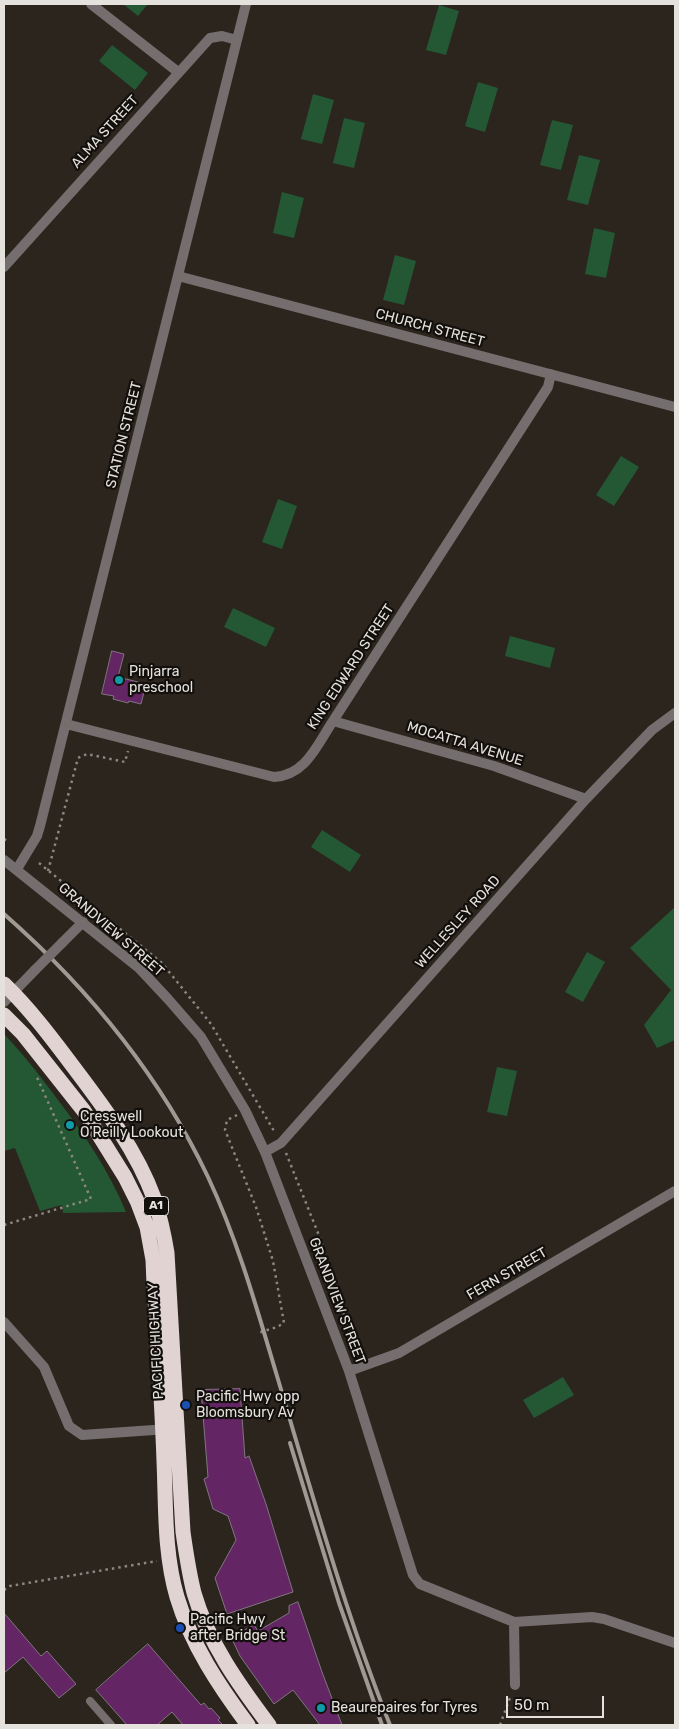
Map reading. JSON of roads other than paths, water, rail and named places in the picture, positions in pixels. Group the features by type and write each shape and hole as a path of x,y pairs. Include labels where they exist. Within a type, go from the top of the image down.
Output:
{"highway":[{"name":"PACIFIC HIGHWAY","path":"7,993 56,1044 121,1133 153,1197 163,1228 167,1253 170,1429 167,1531 170,1562 177,1596 190,1631 227,1697 250,1725"},
{"name":"PACIFIC HIGHWAY","path":"4,1014 23,1034 84,1111 125,1178 138,1203 147,1227 153,1260 170,1429 184,1532 195,1594 222,1656 248,1697 269,1725"}],"street":[{"path":"91,4 178,72"},
{"name":"STATION STREET","path":"17,869 37,836 40,826 246,4"},
{"name":"ALMA STREET","path":"4,266 210,38 222,36 237,40"},
{"name":"CHURCH STREET","path":"178,276 675,407"},
{"name":"KING EDWARD STREET","path":"66,724 274,777 286,776 297,771 305,764 334,721 548,387 551,374"},
{"name":"WELLESLEY ROAD","path":"265,1152 281,1143 586,799 652,730 675,713"},
{"name":"MOCATTA AVENUE","path":"334,721 494,766 586,799"},
{"name":"GRANDVIEW STREET","path":"4,860 139,968 201,1037 245,1110 265,1152 349,1371 413,1575 420,1584 514,1622 592,1617 604,1618 675,1643"},
{"path":"7,993 36,970 83,922"},
{"name":"FERN STREET","path":"349,1371 399,1354 675,1191"},
{"path":"4,1322 44,1367 69,1426 82,1435 170,1429"},
{"path":"514,1622 514,1684"},
{"path":"248,1697 250,1725"}],"lane":[{"path":"90,1701 112,1725"}],"railway":[{"path":"4,914 64,972 119,1035 168,1104 208,1177 229,1226 246,1275 344,1596 390,1725"},
{"path":"290,1443 339,1603 382,1725"}],"place":[{"name":"Pinjarra preschool","path":"119,680"},
{"name":"Cresswell O'Reilly Lookout","path":"70,1125"},
{"name":"Pacific Hwy opp Bloomsbury Av","path":"186,1405"},
{"name":"Pacific Hwy after Bridge St","path":"180,1628"},
{"name":"Beaurepaires for Tyres","path":"321,1708"}]}
